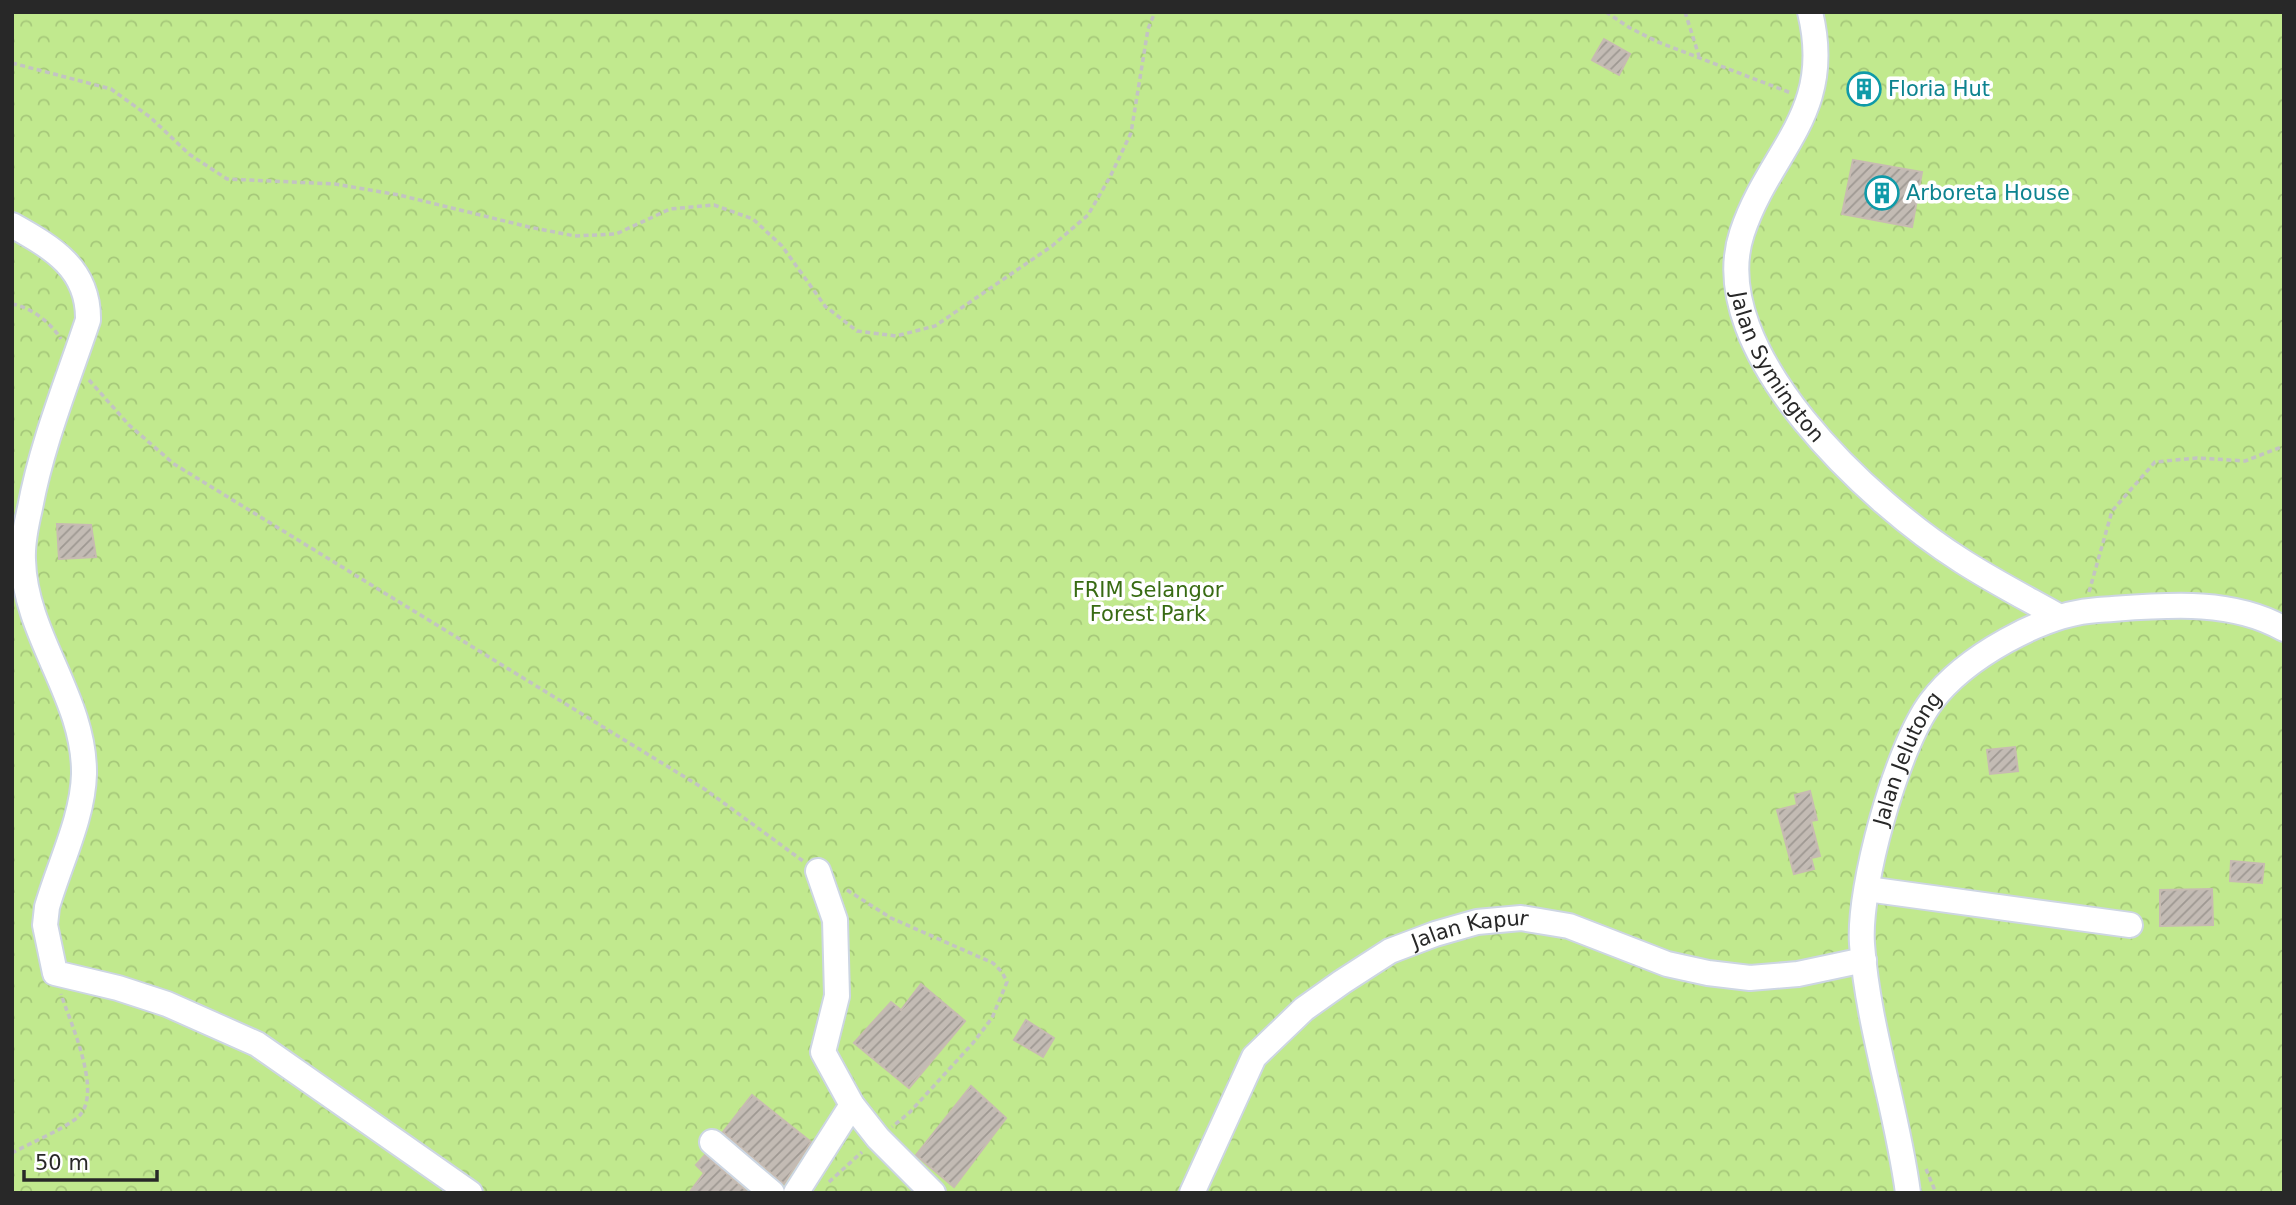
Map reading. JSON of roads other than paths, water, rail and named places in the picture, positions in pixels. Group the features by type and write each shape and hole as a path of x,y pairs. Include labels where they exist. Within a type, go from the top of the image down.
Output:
{"street":[{"name":"Jalan Symington","path":"1810,12 1816,55 1810,100 1798,129 1768,179 1742,233 1737,257 1737,286 1743,314 1755,347 1775,379 1823,442 1853,474 1901,517 1960,561 2058,616"},
{"path":"12,225 55,252 84,285 89,304 89,320 48,432 34,481 25,530 23,560 33,611 70,706 83,753 81,803 47,907 45,925 55,973 118,988 167,1004 257,1044 470,1193"},
{"name":"Jalan Jelutong","path":"1908,1193 1867,995 1862,940 1867,889 1878,834 1910,740 1930,703 1954,677 1984,655 2024,630 2058,616 2083,611 2165,606 2254,614 2284,629"},
{"path":"818,870 835,920 837,996 823,1052 852,1105 878,1138 933,1193"},
{"path":"1867,889 2130,925"},
{"name":"Jalan Kapur","path":"1192,1193 1254,1058 1304,1009 1342,982 1390,951 1435,934 1477,922 1521,918 1569,926 1667,964 1750,978 1798,974 1864,960"},
{"path":"796,1193 852,1105"},
{"path":"712,1142 772,1193"}],"place":[{"name":"Floria Hut","path":"1864,89"},
{"name":"Arboreta House","path":"1882,193"}],"park label":[{"name":"FRIM Selangor Forest Park","path":"1148,602"}]}
